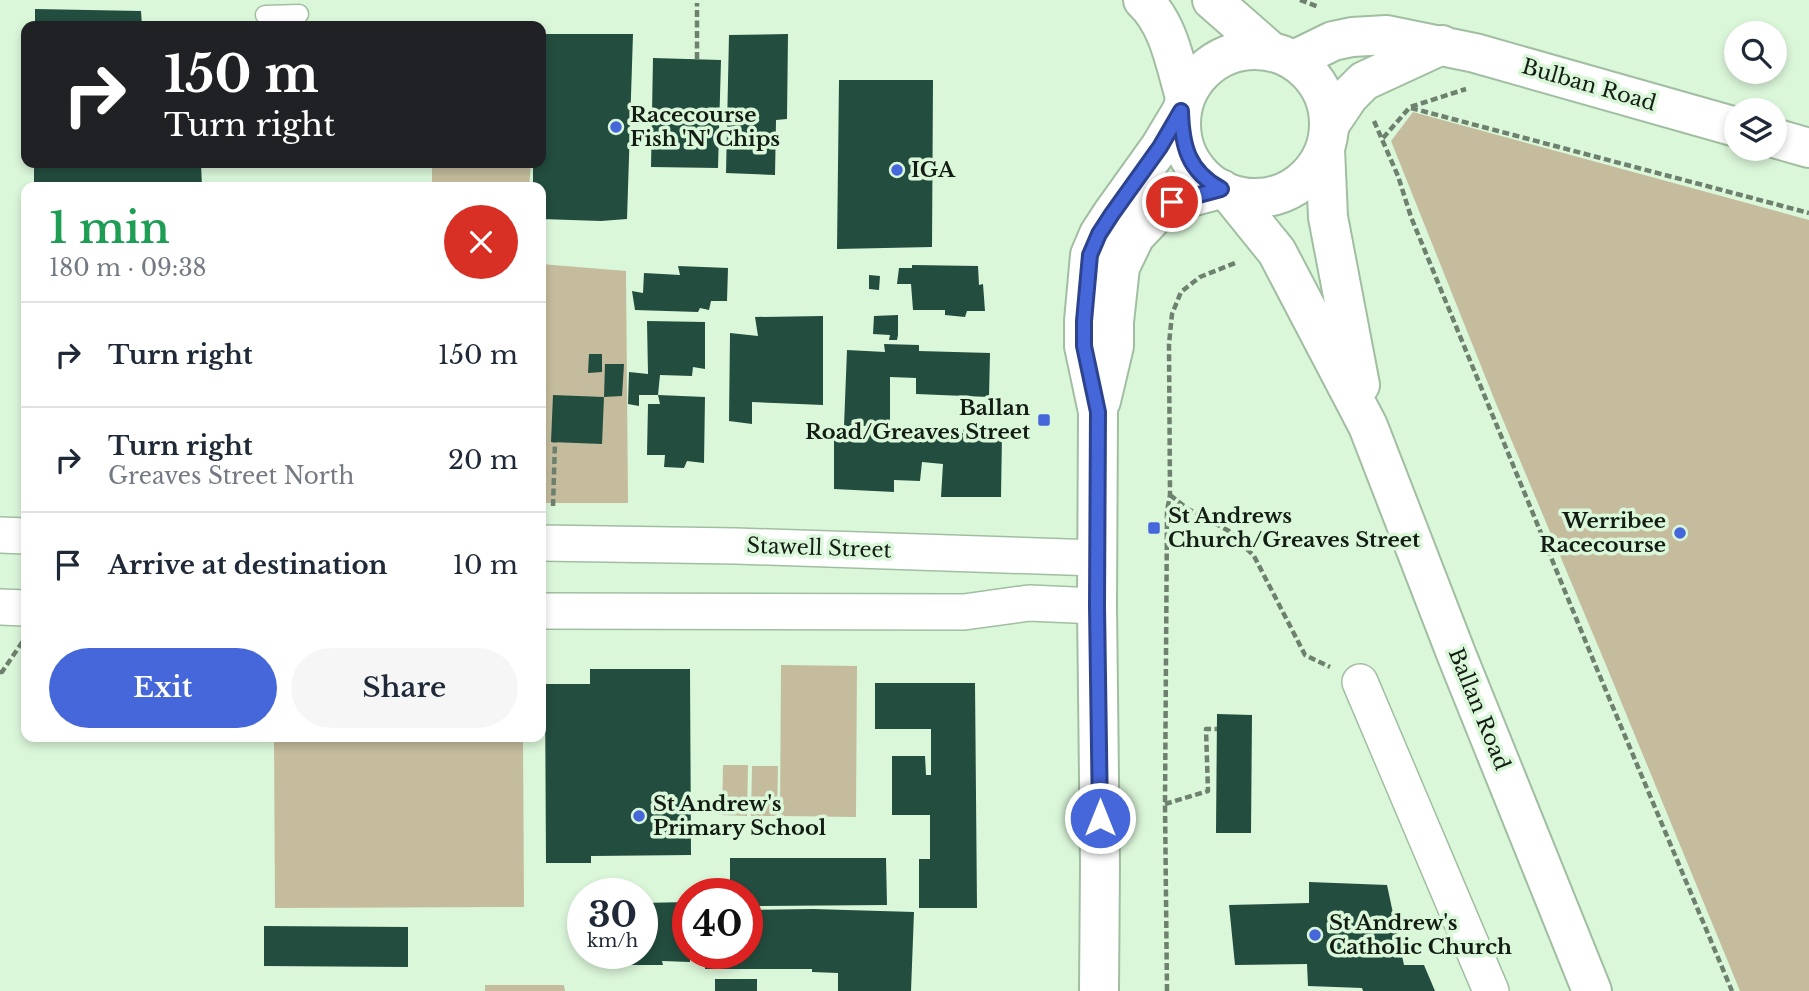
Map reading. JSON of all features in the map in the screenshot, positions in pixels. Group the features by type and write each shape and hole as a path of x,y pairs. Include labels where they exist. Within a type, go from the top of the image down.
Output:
{"street":[{"path":"1143,0 1165,31 1183,104 1181,137 1191,162 1208,182 1226,192 1254,198 1280,194 1302,182 1312,172 1349,96 1364,81 1442,45"},
{"path":"1212,0 1315,80 1327,103 1328,136"},
{"name":"Bulban Road","path":"1282,55 1352,37 1387,35 1442,45 1528,67 1724,124"},
{"path":"1099,991 1098,412 1084,346 1090,255 1099,234 1160,147 1198,75 1219,57 1244,50 1282,55"},
{"name":"Ballan Road","path":"1328,136 1328,216 1368,426"},
{"path":"1787,142 1809,148"},
{"path":"1098,412 1114,345 1120,267 1135,236 1172,202 1226,192"},
{"name":"Ballan Road","path":"1226,192 1277,252 1368,426 1592,991"},
{"path":"0,536 21,536"},
{"name":"Stawell Street","path":"546,543 736,546 1097,558"},
{"path":"546,611 964,612 1029,603 1097,606"},
{"path":"0,607 21,608"},
{"path":"1360,682 1491,991"}],"lane":[{"path":"265,15 299,14"}],"path":[{"path":"696,59 697,3"},
{"path":"1364,81 1368,110 1382,139 1411,217 1732,991"},
{"path":"1382,139 1410,107 1809,213"},
{"path":"1167,991 1165,804 1167,512 1170,495 1169,344 1172,314 1181,292 1200,277 1234,263"},
{"path":"553,506 555,442"},
{"path":"1170,495 1188,509 1229,531 1254,556 1306,654 1360,682"},
{"path":"0,672 21,644"},
{"path":"1165,804 1208,791 1206,729 1217,729"}],"shaded area":[{"name":"Werribee Racecourse","path":"1413,112 1809,220 1809,991 1740,991 1495,401 1391,141"},
{"path":"432,168 531,168 529,182 432,182"},
{"path":"546,264 626,271 628,503 546,503"},
{"path":"781,665 857,666 856,817 780,816"},
{"path":"274,742 523,742 524,907 275,908"},
{"path":"723,765 748,765 747,816 722,815"},
{"path":"752,766 778,766 777,816 751,816"},
{"path":"485,985 564,985 565,991 485,991"}],"building":[{"path":"35,9 141,11 142,21 35,21"},
{"path":"546,34 633,34 627,219 546,219 546,182 533,182 533,168 546,168"},
{"path":"788,34 787,119 776,120 775,175 726,173 729,35"},
{"path":"653,58 721,60 718,168 651,167"},
{"path":"839,80 933,80 932,247 837,249"},
{"path":"34,168 201,168 202,182 34,182"},
{"path":"912,265 978,266 979,285 983,284 985,311 967,311 965,317 945,315 945,310 913,310 911,284 897,284 899,268 912,268"},
{"path":"678,266 728,268 727,301 711,301 709,310 700,308 698,312 635,310 632,291 643,293 644,273 680,275"},
{"path":"869,275 880,276 879,290 869,289"},
{"path":"898,315 897,340 889,340 890,335 873,334 874,316"},
{"path":"823,316 823,405 752,402 752,424 729,421 730,333 758,336 755,317"},
{"path":"647,321 705,322 705,369 693,367 692,376 660,375 658,395 639,395 639,406 628,404 629,372 648,374"},
{"path":"884,344 919,345 919,351 990,353 989,397 916,394 916,378 890,377 890,426 844,426 847,350 885,352"},
{"path":"589,354 602,354 602,372 588,373"},
{"path":"605,364 624,364 622,396 604,397"},
{"path":"553,395 604,397 602,444 551,442"},
{"path":"658,395 705,397 704,463 687,461 684,468 664,467 665,455 647,455 648,404 660,404"},
{"path":"964,428 1002,434 1001,497 941,497 943,464 922,462 920,481 894,480 894,492 834,489 834,431 905,431 906,437 922,433 963,433"},
{"path":"590,669 690,669 691,855 591,856 591,863 546,863 546,684 590,684"},
{"path":"875,683 975,683 977,908 919,908 919,859 930,859 930,815 892,815 892,756 925,756 926,775 931,775 931,729 875,729"},
{"path":"1217,714 1252,715 1251,833 1216,833"},
{"path":"730,858 886,858 887,905 763,906 763,878 730,878"},
{"name":"St Andrew's Catholic Church","path":"1309,882 1387,885 1404,965 1424,965 1435,991 1363,991 1362,988 1308,986 1307,964 1235,965 1229,905 1309,903"},
{"path":"672,902 672,961 662,961 663,965 658,965 658,903"},
{"path":"763,910 914,912 911,991 838,991 838,973 812,972 812,969 763,969"},
{"path":"264,926 408,927 408,967 264,966"},
{"path":"715,979 757,979 757,991 715,991"}],"place":[{"name":"Racecourse Fish 'N' Chips","path":"616,127"},
{"name":"IGA","path":"897,170"},
{"name":"Ballan Road/Greaves Street","path":"1044,420"},
{"name":"St Andrews Church/Greaves Street","path":"1154,528"},
{"name":"Werribee Racecourse","path":"1680,533"},
{"name":"St Andrew's Primary School","path":"639,816"},
{"name":"St Andrew's Catholic Church","path":"1315,935"}],"route":[{"path":"1100,818 1098,412 1084,346 1090,255 1099,234 1160,147 1181,111 1181,137 1191,162 1208,182 1221,189 1172,202"}]}
